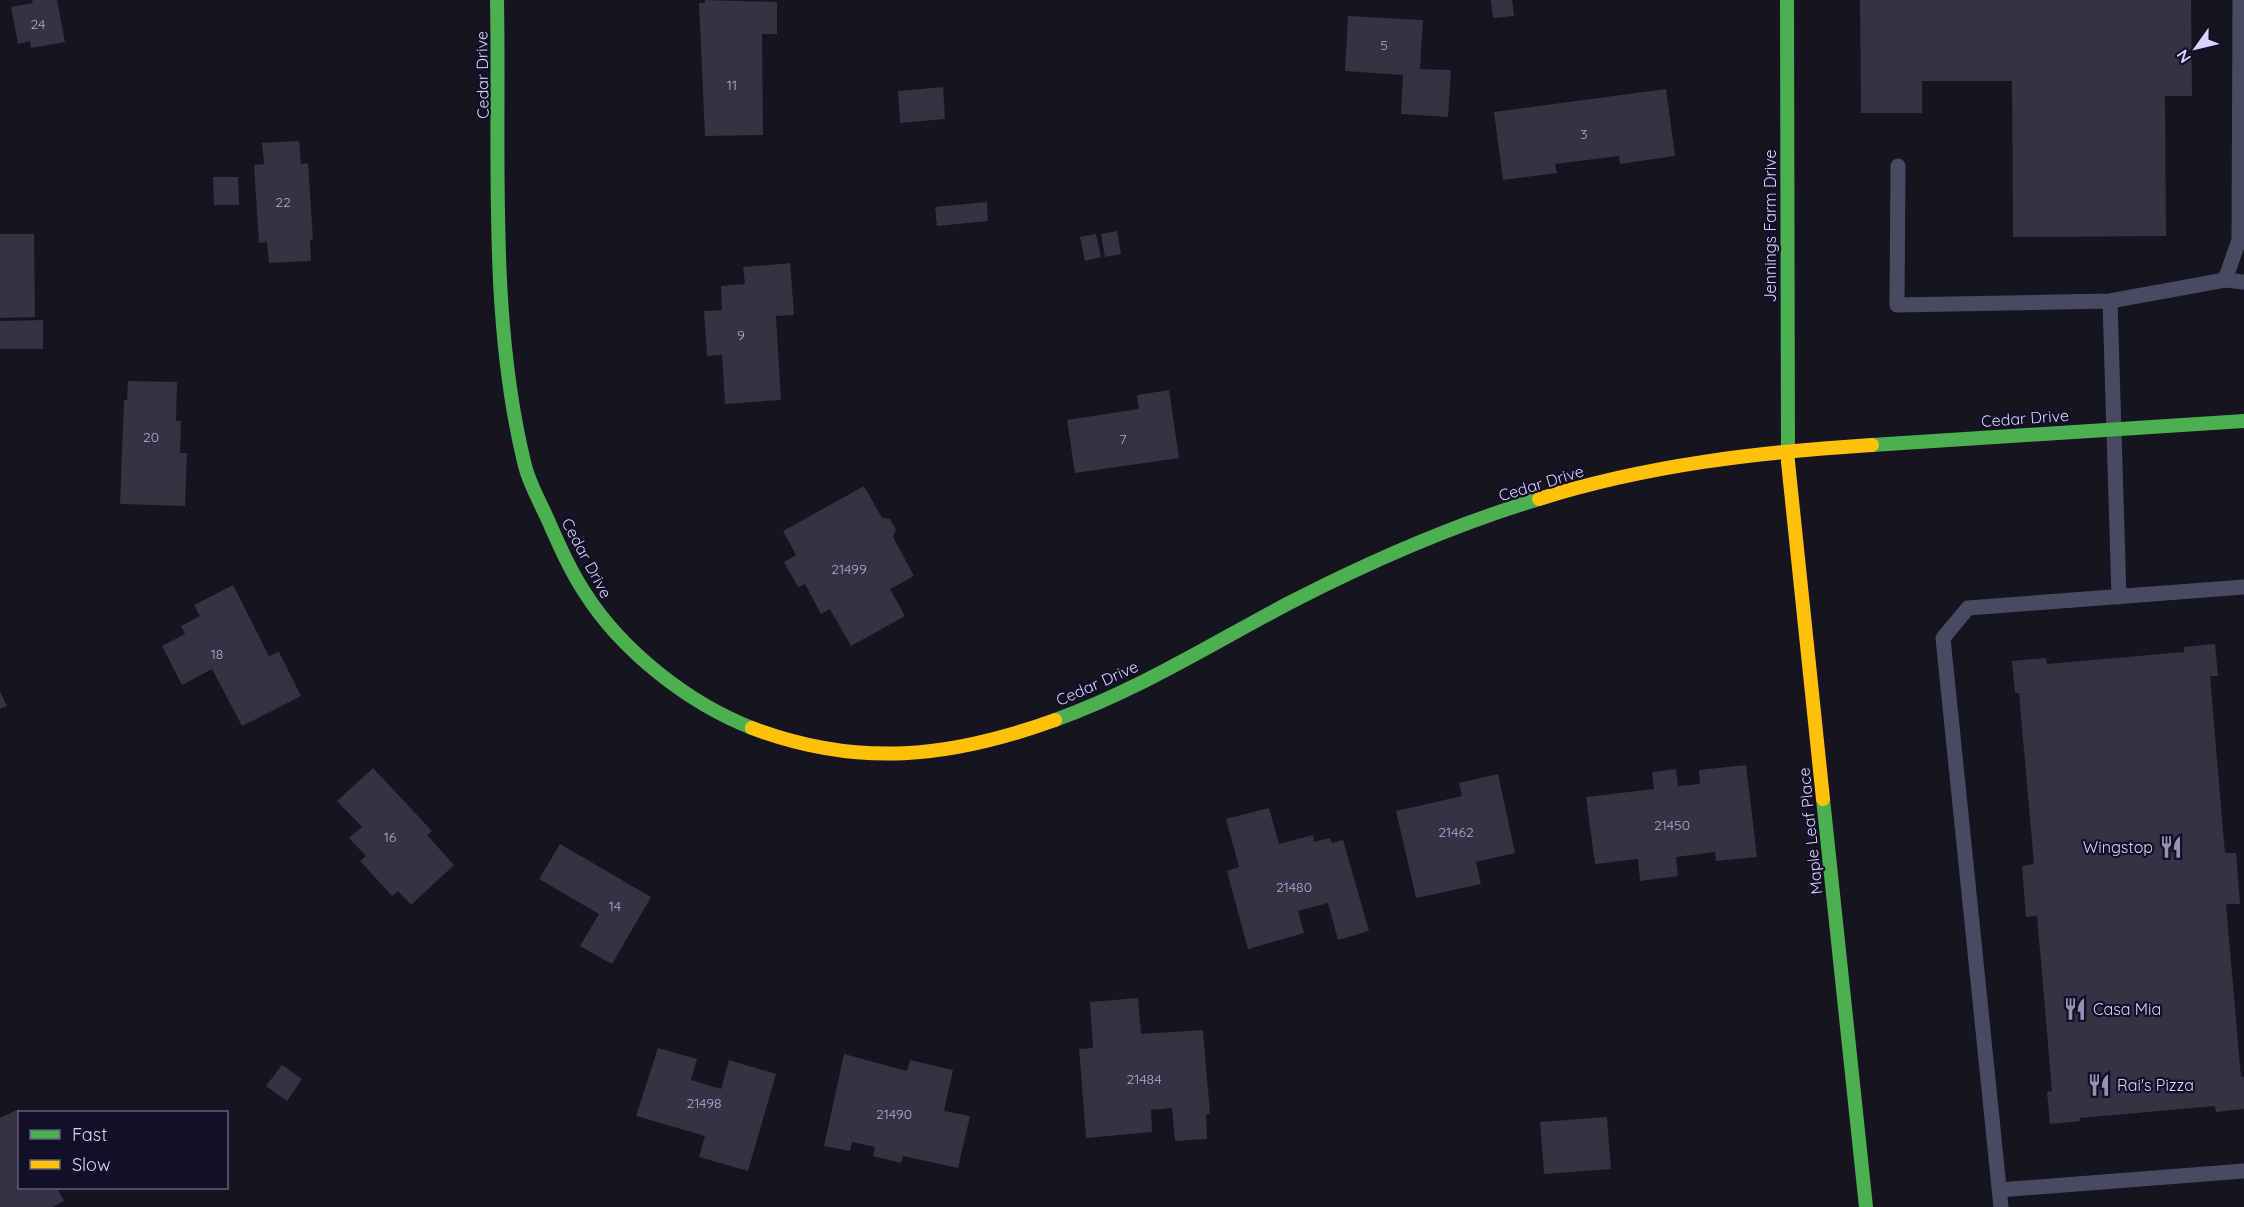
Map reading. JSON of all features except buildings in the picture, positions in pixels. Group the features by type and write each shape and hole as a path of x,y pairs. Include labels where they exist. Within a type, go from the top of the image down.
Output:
{"street":[{"name":"Cedar Drive","path":"497,0 500,246 513,398 526,472 558,544 595,609 640,657 726,714 769,735 849,753 908,753 960,747 1030,729 1102,702 1383,556 1432,535 1541,498 1604,481 1687,465 1787,452 2244,421"},
{"name":"Jennings Farm Drive","path":"1787,0 1787,452"},
{"name":"Maple Leaf Place","path":"1787,452 1866,1207"}],"lane":[{"path":"2225,280 2239,240 2240,0"},
{"path":"1898,165 1897,305 2110,301 2225,280 2244,282"},
{"path":"2110,301 2119,597"},
{"path":"2001,1207 1943,638 1968,608 2244,587"},
{"path":"1999,1190 2244,1171"}],"traffic: fast":[{"path":"497,0 497,175 501,293 505,352 513,409 527,473 574,575 600,614 618,635 637,655 681,690 704,705 752,728"},
{"path":"1787,0 1788,462"},
{"path":"1872,445 2244,421"},
{"path":"1055,720 1116,695 1351,572 1444,532 1539,499"},
{"path":"1823,799 1866,1207"}],"traffic: slow":[{"path":"1539,499 1621,477 1704,462 1745,456 1872,445"},
{"path":"1788,462 1823,799"},
{"path":"752,728 791,741 829,749 867,753 904,753 941,750 978,743 1055,720"}],"place":[{"name":"Wingstop","path":"2171,847"},
{"name":"Casa Mia","path":"2075,1009"},
{"name":"Rai's Pizza","path":"2099,1085"}]}
